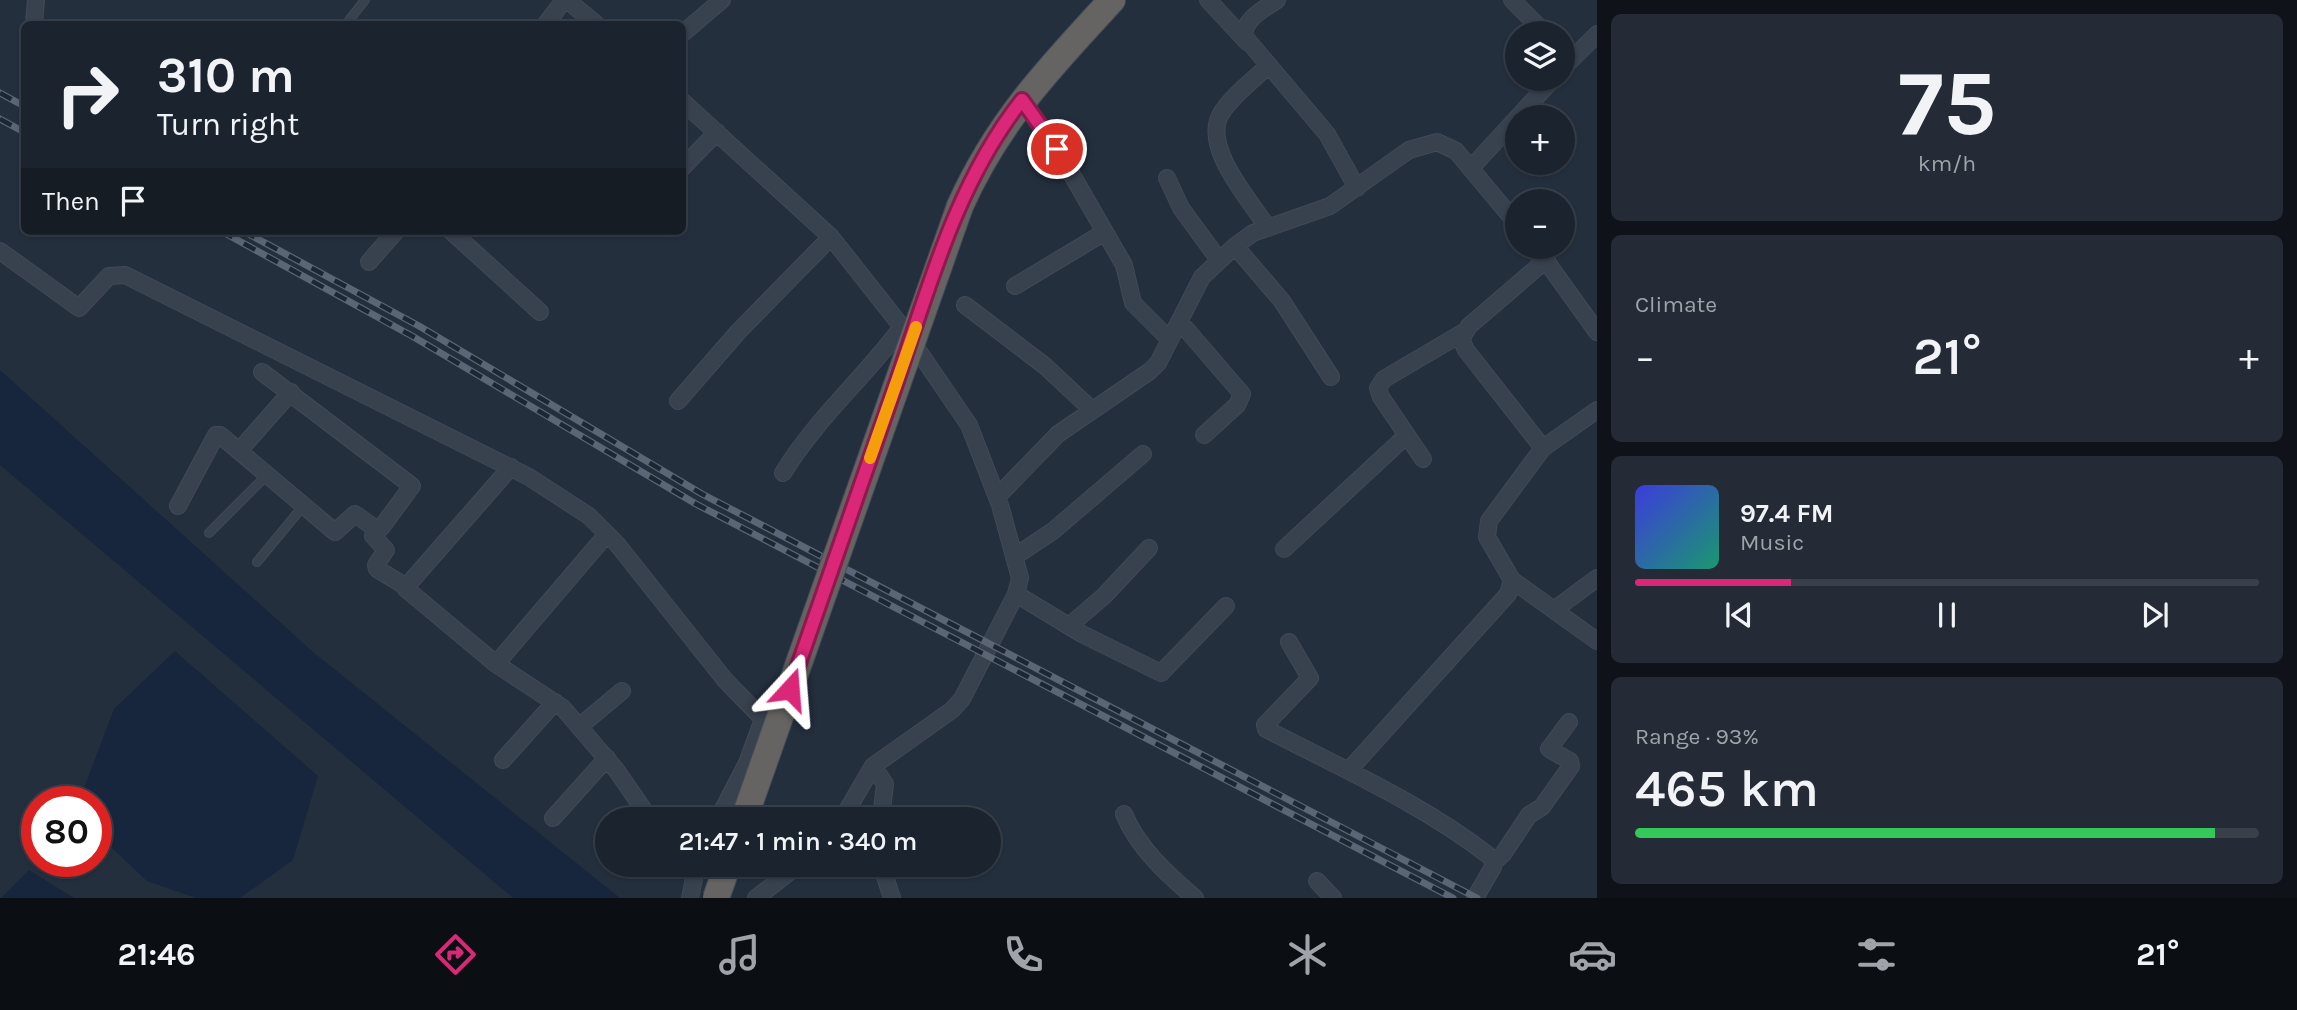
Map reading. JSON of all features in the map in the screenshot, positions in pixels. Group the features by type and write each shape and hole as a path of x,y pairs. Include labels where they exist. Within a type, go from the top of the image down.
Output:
{"highway":[{"path":"748,807 960,206 977,167 1022,100 1112,0"},
{"path":"704,895 718,877"}],"street":[{"path":"34,21 36,0"},
{"path":"548,21 566,0 592,21"},
{"path":"686,31 722,0"},
{"path":"1208,0 1327,134 1357,188"},
{"path":"1247,42 1244,28 1277,0"},
{"path":"1512,0 1533,21"},
{"path":"1575,52 1597,34"},
{"path":"1268,228 1220,153 1214,135 1221,113 1227,105 1269,66"},
{"path":"1530,105 1542,91"},
{"path":"1022,100 1057,149 1124,265 1133,303 1170,340"},
{"path":"686,105 831,237 902,327 969,425 997,497 1020,578 1016,594 962,699 952,710 873,766 849,807"},
{"path":"686,164 717,132"},
{"path":"1471,168 1505,132"},
{"path":"997,497 1058,433 1145,376 1158,363 1202,277 1234,246 1268,228 1329,206 1409,150 1429,142 1444,144 1456,151 1505,209"},
{"path":"1167,178 1181,208 1219,260"},
{"path":"1016,286 1105,232"},
{"path":"369,262 393,235"},
{"path":"455,235 540,312"},
{"path":"678,401 738,332 831,237"},
{"path":"1234,246 1282,301 1331,377"},
{"path":"0,251 79,308 109,276 124,275 511,467 589,516 607,534 725,680 763,719 747,763 724,807"},
{"path":"1423,459 1381,397 1378,388 1380,383 1464,332 1535,259"},
{"path":"1545,259 1597,332"},
{"path":"965,305 1045,366 1091,409"},
{"path":"1180,322 1242,394 1237,405 1204,435"},
{"path":"783,473 803,440 864,375 902,327"},
{"path":"1464,332 1461,339 1466,350 1543,448"},
{"path":"262,372 412,486 382,528 376,530"},
{"path":"239,450 291,392"},
{"path":"1597,410 1543,448 1524,470 1486,529 1491,545 1512,580 1597,641"},
{"path":"178,506 216,435 220,435 335,532 355,514 376,530"},
{"path":"1284,549 1407,435"},
{"path":"1014,557 1053,531 1143,454"},
{"path":"405,586 511,467"},
{"path":"376,530 374,538 386,550 376,565 377,569 405,586 496,664 555,702 607,758 642,807"},
{"path":"496,664 607,534"},
{"path":"1069,626 1104,596 1149,548"},
{"path":"1554,610 1597,578"},
{"path":"1349,769 1508,594 1512,580"},
{"path":"1016,594 1069,626 1161,673 1226,606"},
{"path":"1289,642 1310,678 1284,701 1265,727 1349,769 1441,821 1494,862"},
{"path":"580,726 622,691"},
{"path":"503,760 555,702"},
{"path":"1475,898 1494,862 1503,854 1529,815 1542,807 1571,766 1570,761 1549,749 1569,722"},
{"path":"553,818 607,758"},
{"path":"873,766 885,783 882,807"},
{"path":"1124,814 1130,828 1146,849 1195,898"},
{"path":"698,877 704,895"},
{"path":"756,898 783,877"},
{"path":"885,877 892,898"},
{"path":"1317,881 1333,898"}],"lane":[{"path":"348,21 365,0"},
{"path":"209,533 267,475"},
{"path":"257,562 304,505"}],"water":[{"path":"0,370 313,652 620,898 513,898 0,465"},
{"path":"175,651 318,776 293,860 240,898 196,898 147,881 112,848 112,786 85,786 114,709"},
{"path":"22,877 40,877 74,898 1,898"}],"railway":[{"path":"0,93 21,104"},
{"path":"0,119 21,130"},
{"path":"228,235 412,336 696,504 1453,898"},
{"path":"250,235 419,326 702,494 1477,898"}],"slow traffic":[{"path":"870,458 916,327"}],"route":[{"path":"790,689 911,339 977,167 1022,100 1057,149"}]}
